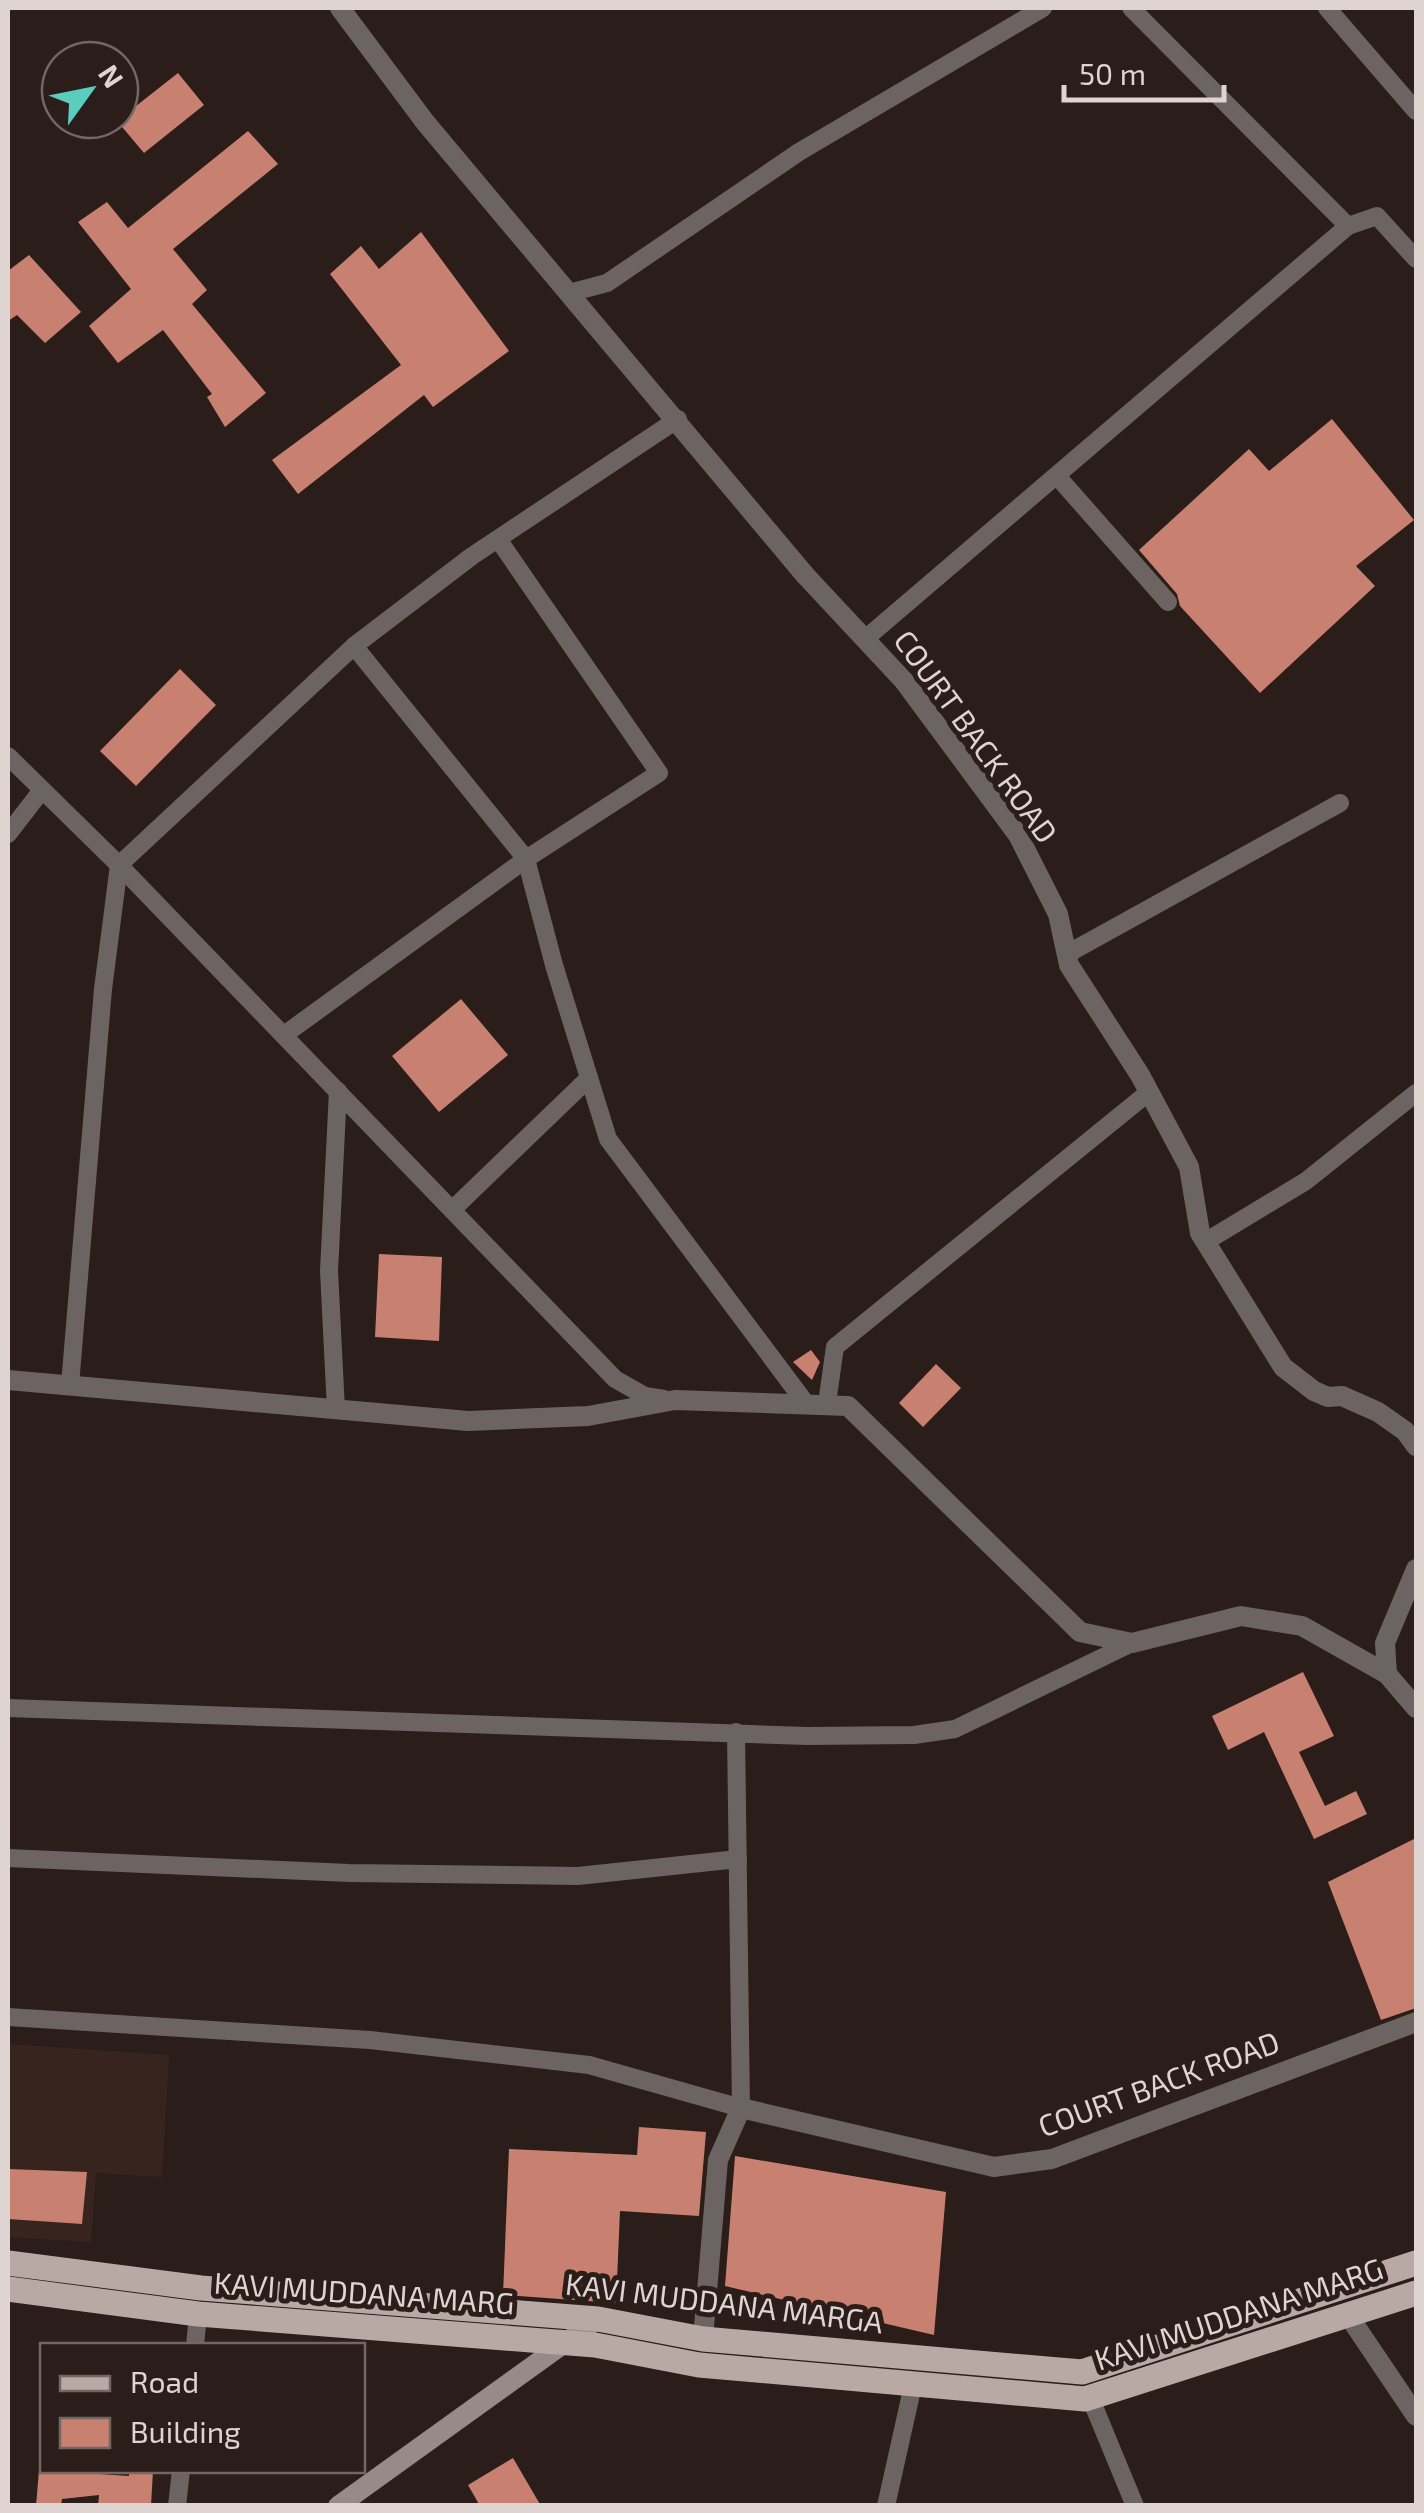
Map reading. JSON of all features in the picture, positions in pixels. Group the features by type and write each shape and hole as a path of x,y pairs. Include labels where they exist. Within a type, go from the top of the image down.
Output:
{"main road":[{"name":"KAVI MUDDANA MARGA","path":"8,2263 201,2288 598,2319 703,2339 1082,2372 1416,2263"},
{"name":"KAVI MUDDANA MARG","path":"8,2289 198,2314 565,2343 699,2365 1090,2397 1416,2292"},
{"path":"338,2506 598,2319"}],"street":[{"name":"COURT BACK ROAD","path":"340,8 425,122 805,575 904,681 1018,835 1058,914 1066,954 1189,1167 1205,1242 1283,1367 1314,1391 1328,1397 1342,1396 1378,1412 1405,1431 1416,1446"},
{"path":"1006,8 1018,24"},
{"path":"568,292 607,283 800,152 1043,8"},
{"path":"1132,8 1348,226"},
{"path":"1328,8 1416,111"},
{"path":"865,639 1348,226 1378,216 1416,259"},
{"path":"70,1385 103,989 120,864 354,646 498,539 678,420"},
{"path":"1057,476 1168,602"},
{"path":"284,1036 526,859 659,773 498,539"},
{"path":"354,646 526,859 608,1139 804,1401"},
{"path":"8,756 120,864 615,1379 645,1396 674,1400 804,1401 848,1406 1080,1632 1132,1643"},
{"path":"8,834 42,790"},
{"path":"1066,954 1340,802"},
{"path":"452,1210 589,1078"},
{"path":"336,1410 329,1271 338,1091"},
{"path":"828,1403 836,1347 1149,1092"},
{"path":"1205,1242 1306,1182 1416,1093"},
{"path":"8,1380 468,1421 588,1416 674,1400"},
{"path":"1388,1674 1385,1643 1416,1568"},
{"path":"8,1708 914,1735 955,1729 1132,1643 1241,1616 1302,1626 1388,1674 1416,1708"},
{"path":"703,2339 718,2160 741,2108 736,1732"},
{"path":"8,1858 349,1873 578,1876 738,1859"},
{"path":"8,2016 370,2040 589,2065 741,2108"},
{"name":"COURT BACK ROAD","path":"741,2108 994,2167 1052,2159 1416,2022"},
{"path":"195,2343 198,2314"},
{"path":"1348,2316 1416,2416"},
{"path":"886,2506 913,2385"},
{"path":"1090,2397 1135,2506"},
{"path":"177,2506 181,2473"}],"shaded area":[{"path":"8,2044 169,2055 162,2177 96,2173 91,2242 8,2237"}],"building":[{"path":"178,73 204,105 144,153 133,140 140,140 140,103"},
{"path":"248,131 278,164 173,249 207,290 192,304 266,393 225,427 207,397 212,394 163,330 118,363 89,326 131,289 78,222 107,202 128,228"},
{"path":"421,232 509,351 433,407 424,395 298,494 272,460 401,365 330,274 361,246 379,269"},
{"path":"29,255 81,312 45,343 17,315 8,321 8,271"},
{"path":"1332,419 1414,520 1356,566 1375,586 1260,693 1180,606 1177,594 1139,550 1249,449 1269,471"},
{"path":"180,669 216,705 136,786 100,751"},
{"path":"461,999 508,1055 439,1112 392,1056"},
{"path":"379,1254 442,1257 439,1341 375,1337"},
{"path":"811,1350 820,1362 812,1380 793,1362"},
{"path":"936,1364 961,1388 923,1427 899,1403"},
{"path":"1303,1672 1334,1736 1299,1752 1325,1806 1356,1791 1367,1814 1314,1839 1264,1732 1228,1750 1212,1716"},
{"path":"1416,1838 1416,2008 1381,2020 1328,1882"},
{"path":"639,2127 706,2132 699,2216 620,2211 616,2303 503,2295 509,2149 637,2155"},
{"path":"735,2156 946,2192 934,2335 725,2286"},
{"path":"8,2169 87,2172 82,2224 8,2219"},
{"path":"513,2458 541,2506 480,2506 468,2485"},
{"path":"39,2470 129,2476 153,2473 151,2506 98,2506 99,2495 62,2499 61,2506 36,2506"}]}
